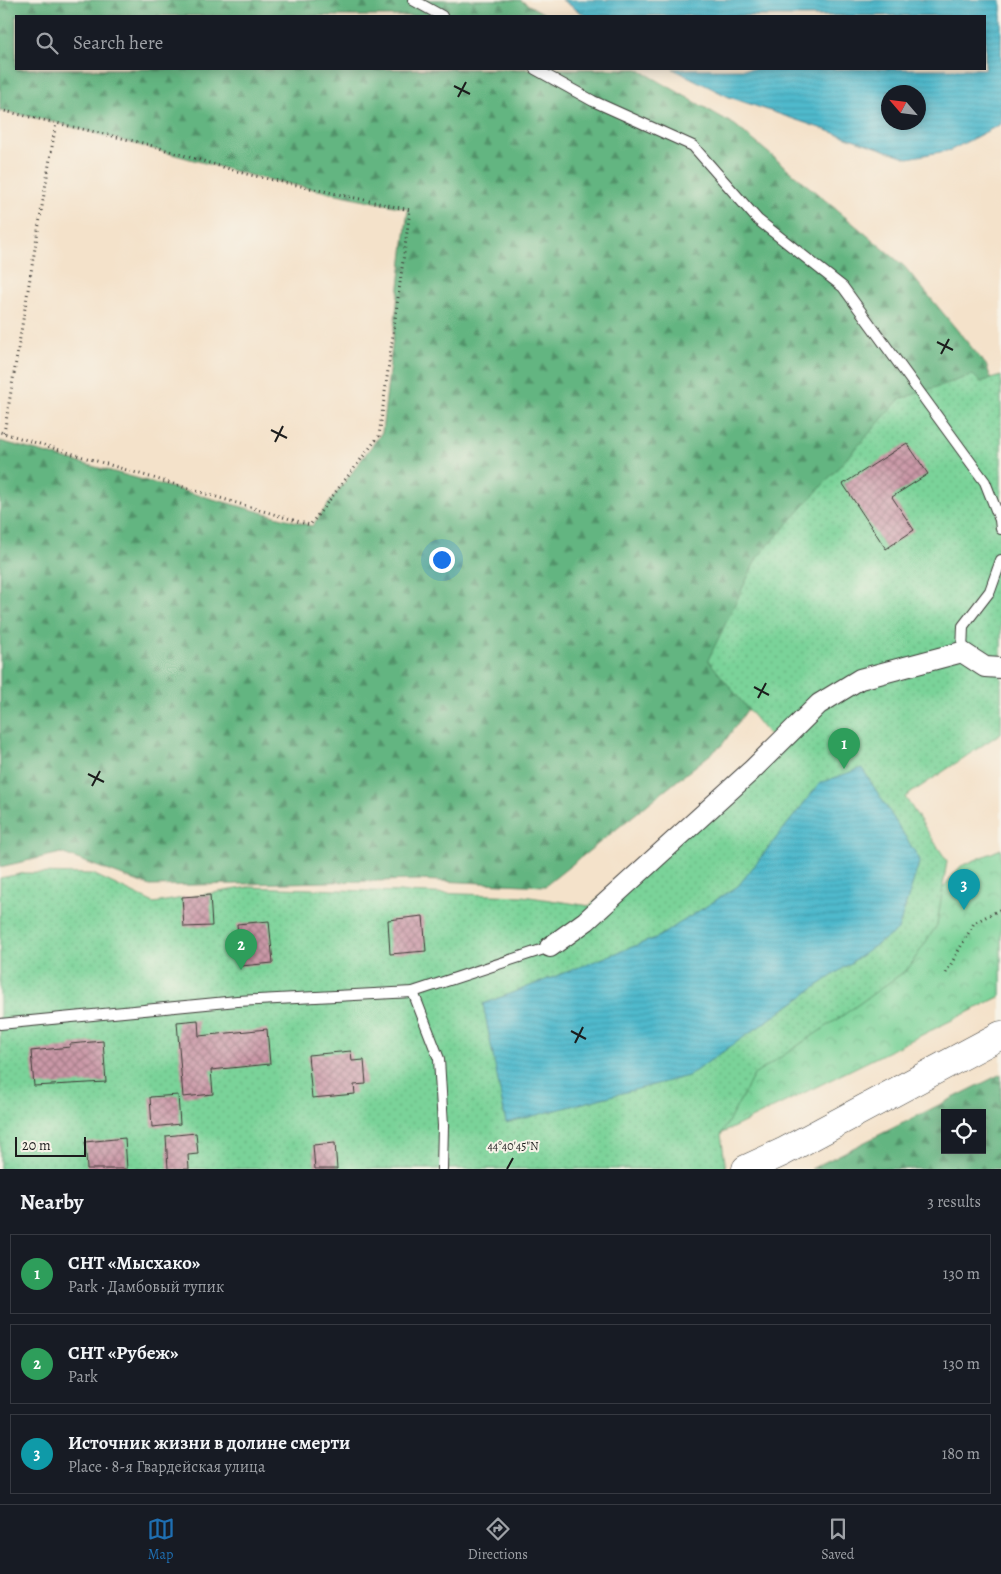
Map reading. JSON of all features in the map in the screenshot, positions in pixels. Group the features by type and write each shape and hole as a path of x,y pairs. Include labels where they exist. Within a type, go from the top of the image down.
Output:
{"street":[{"path":"550,947 593,914 751,771 819,704 860,680 962,652 985,667 1001,668"},
{"path":"746,1169 783,1152 1001,1035"}],"lane":[{"path":"413,0 440,15"},
{"path":"537,70 593,102 693,146 758,220 843,287 985,482 1000,520 1001,529"},
{"path":"962,652 963,626 990,591 1001,560"},
{"path":"0,1024 237,1001 413,992 550,947"},
{"path":"413,992 439,1059 443,1126 442,1169"}],"path":[{"path":"0,110 143,143 246,174 410,210 379,436 310,525 2,433 56,123"},
{"path":"946,973 974,923 1001,909"}],"green space":[{"path":"0,0 520,0 546,15 15,15 15,70 640,70 735,125 904,266 987,366 1001,416 808,625 722,745 545,886 419,880 150,886 61,853 0,867 0,441 312,526 382,432 408,209 256,177 54,122 0,110"},
{"path":"973,375 980,382 1001,376 1001,733 905,797 947,861 937,925 908,969 754,1075 721,1135 726,1169 0,1169 0,878 25,873 93,874 154,903 248,887 523,896 590,906 773,740 708,660 757,558 900,399"},
{"path":"1001,849 1001,996 700,1144 474,1027 920,915 961,866"},
{"path":"1001,1074 1001,1169 811,1169"}],"water":[{"path":"562,0 1001,0 1001,124 951,150 908,158 729,97 675,70 986,70 986,15 584,15"},
{"path":"862,768 920,860 898,930 688,1076 506,1123 483,1004 658,937 738,886 820,783"}],"building":[{"path":"907,443 928,474 892,497 914,530 886,549 843,484"},
{"path":"210,895 212,926 184,927 182,897"},
{"path":"423,916 426,951 390,954 388,920"},
{"path":"269,921 273,963 241,966 237,924"},
{"path":"198,1020 199,1036 267,1029 270,1064 211,1070 213,1094 183,1097 177,1022"},
{"path":"103,1041 106,1082 34,1086 31,1051 70,1047 70,1044"},
{"path":"351,1051 352,1061 364,1060 366,1084 354,1085 355,1094 312,1098 308,1055"},
{"path":"178,1095 180,1124 152,1127 150,1097"},
{"path":"196,1133 198,1154 188,1155 189,1169 168,1169 166,1136"},
{"path":"125,1138 127,1169 87,1169 85,1142"},
{"path":"335,1143 337,1169 315,1169 313,1145"}],"place":[{"name":"СНТ «Мысхако»","path":"844,769"},
{"name":"Источник жизни в долине смерти","path":"964,910"},
{"name":"СНТ «Рубеж»","path":"241,970"}]}
